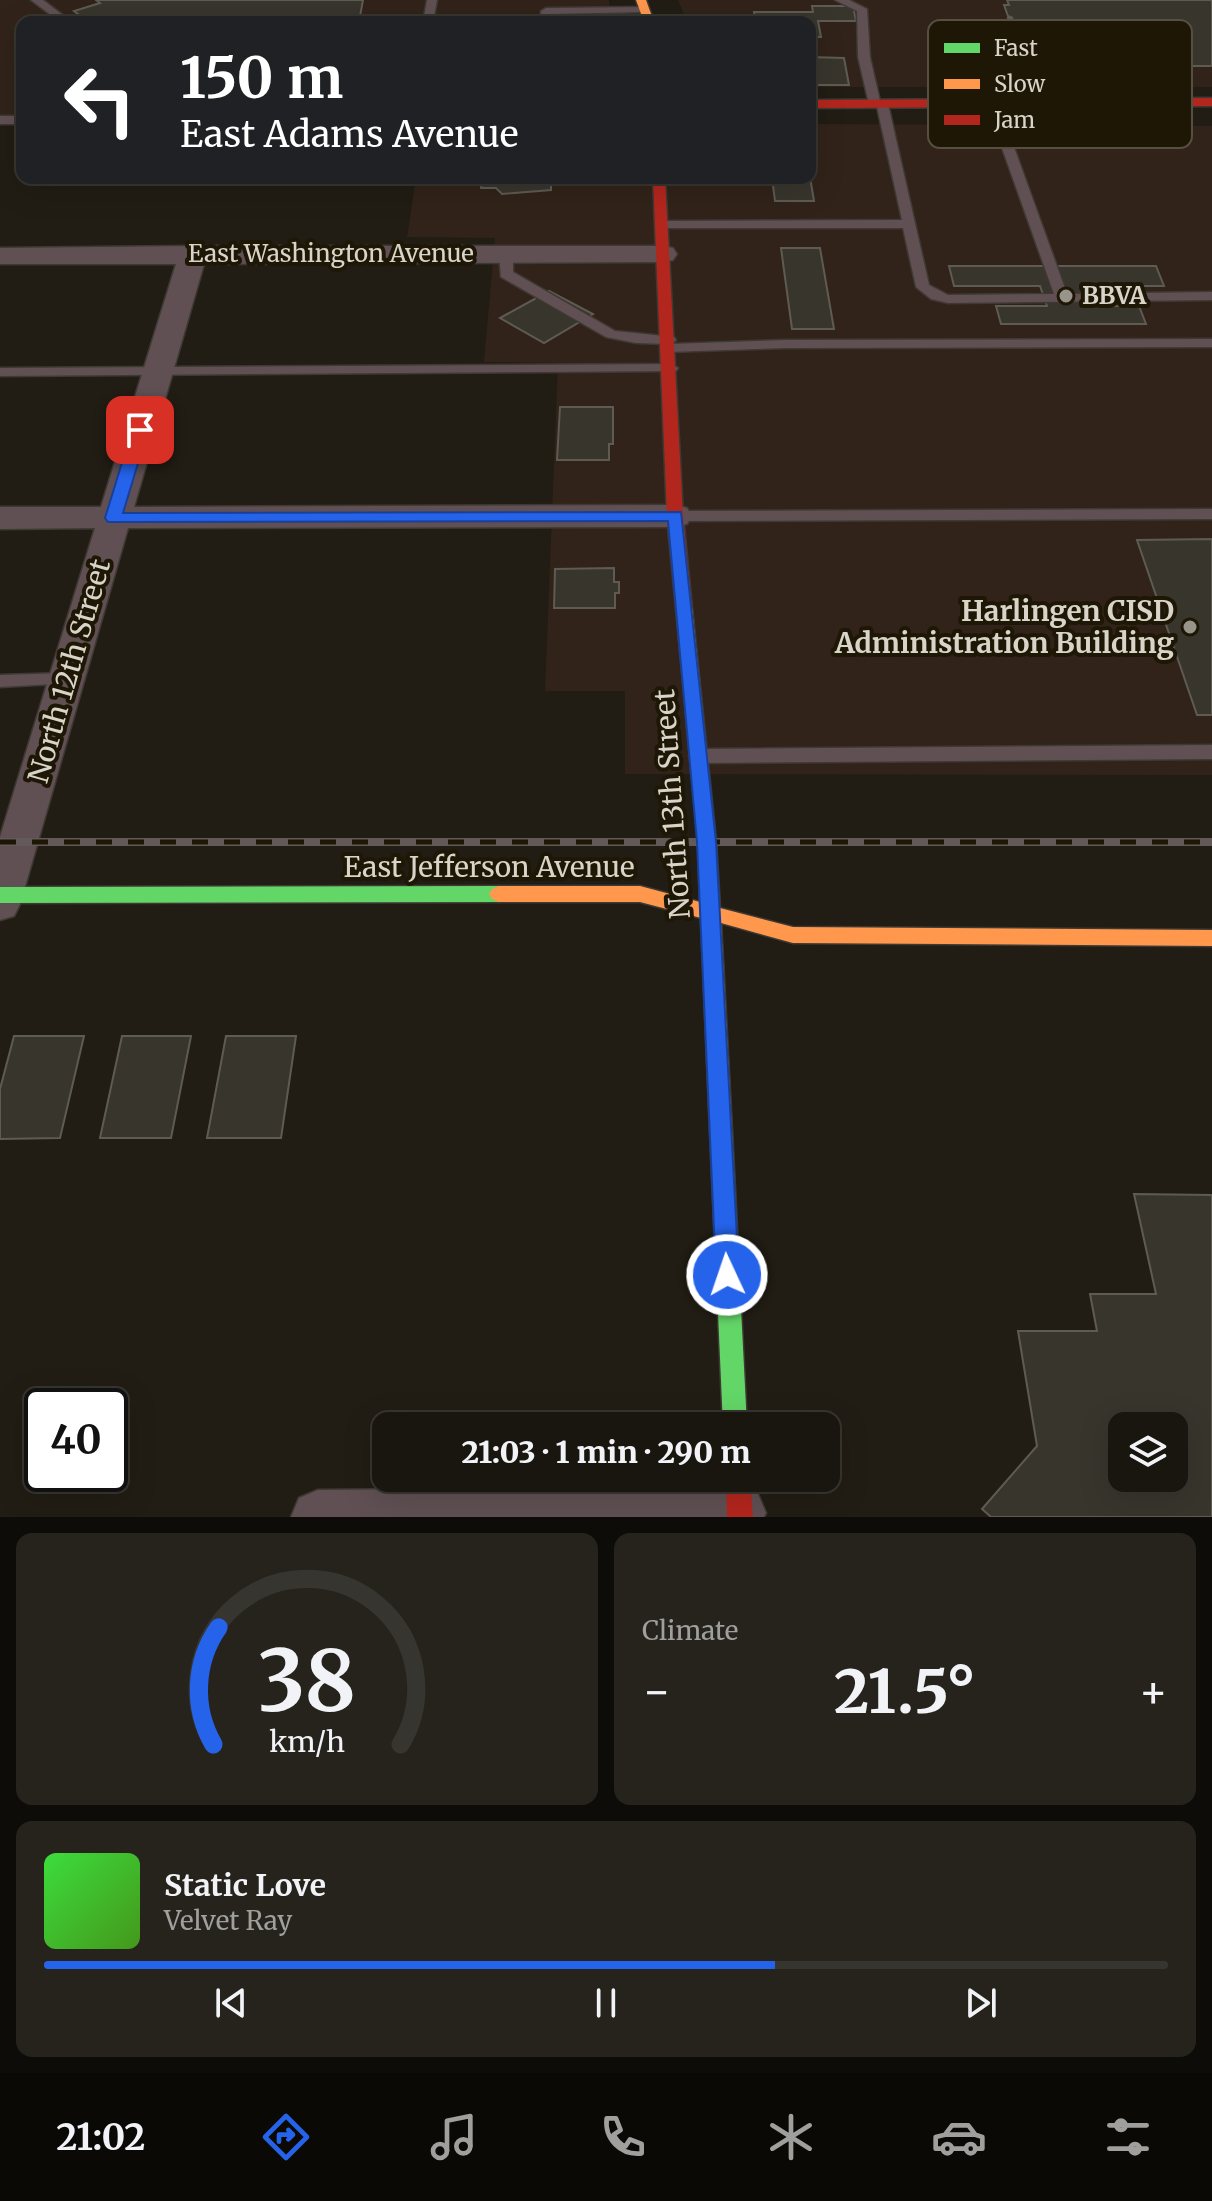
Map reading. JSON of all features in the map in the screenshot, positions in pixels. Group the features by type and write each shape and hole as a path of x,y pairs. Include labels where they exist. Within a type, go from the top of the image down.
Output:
{"street":[{"path":"1192,102 1212,102"},
{"path":"816,104 928,104"},
{"name":"North 13th Street","path":"659,184 671,368 675,516 707,842 734,1412"},
{"name":"North 12th Street","path":"1,898 193,254"},
{"name":"East Washington Avenue","path":"0,256 663,254"},
{"path":"0,518 675,516"},
{"name":"East Jefferson Avenue","path":"1,898 640,894 793,935 1212,938"},
{"path":"318,1517 739,1503"}],"lane":[{"path":"36,0 59,16"},
{"path":"840,0 862,9 864,57 923,287 936,296 948,299 1212,296"},
{"path":"546,16 546,11 645,11"},
{"path":"1008,148 1062,298"},
{"path":"662,225 909,224"},
{"path":"506,254 506,274 611,334 669,344 1212,343"},
{"path":"0,372 671,368"},
{"path":"675,516 1212,514"},
{"path":"0,681 66,679"},
{"path":"698,756 1212,752"}],"shaded area":[{"path":"0,0 609,0 610,16 16,16 16,123 0,124"},
{"path":"678,0 1212,0 1212,87 1192,87 1192,20 928,20 928,87 816,87 816,16 685,16"},
{"path":"816,124 928,125 928,148 1192,148 1192,126 1212,126 1212,775 625,774 625,691 545,691 558,363 484,362 495,238 407,237 415,184 816,184"}],"building":[{"path":"96,0 363,0 360,16 81,16 74,11 100,3"},
{"path":"1007,0 1212,0 1212,66 1192,66 1192,20 1009,20 1013,18 1008,16 1004,5 1009,5"},
{"path":"812,6 853,6 856,21 818,21 821,37 816,37 816,16 755,16 754,12 813,12"},
{"path":"816,57 844,58 849,85 816,85"},
{"path":"482,184 551,184 551,190 502,194 496,188 481,188"},
{"path":"773,184 811,184 814,201 775,201"},
{"path":"781,248 820,248 834,329 792,329"},
{"name":"BBVA","path":"949,266 1156,266 1164,286 1084,286 1091,306 1139,306 1146,324 1001,324 996,306 1047,306 1040,286 954,286"},
{"path":"549,291 593,314 544,343 500,318"},
{"path":"560,407 613,407 613,444 609,444 609,460 557,460"},
{"name":"Harlingen CISD Administration Building","path":"1212,539 1212,715 1197,715 1137,540"},
{"path":"614,568 614,582 619,582 615,608 554,608 555,569"},
{"path":"14,1036 84,1036 60,1138 0,1139 0,1089"},
{"path":"122,1036 191,1036 171,1138 100,1138"},
{"path":"226,1036 296,1036 281,1138 207,1138"},
{"path":"1134,1194 1212,1195 1212,1517 991,1517 982,1509 1037,1446 1018,1331 1097,1331 1090,1294 1156,1294"}],"railway":[{"path":"0,842 1212,842"}],"traffic: fast":[{"path":"0,895 499,894"},
{"path":"721,1131 734,1412"}],"traffic: slow":[{"path":"641,0 647,16"},
{"path":"684,608 707,842 721,1131"},
{"path":"499,894 640,894 793,935 1212,938"}],"traffic: jam":[{"path":"1192,102 1212,102"},
{"path":"816,104 928,103"},
{"path":"659,184 675,516 684,608"},
{"path":"739,1492 740,1517"}],"place":[{"name":"BBVA","path":"1066,296"},
{"name":"Harlingen CISD Administration Building","path":"1190,627"}],"route":[{"path":"140,430 113,518 675,516 707,842 727,1275"}]}
